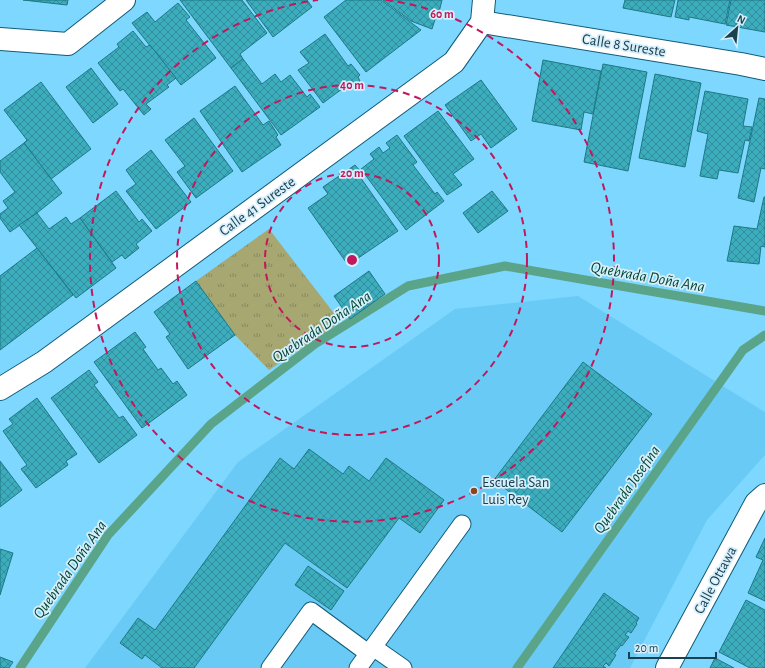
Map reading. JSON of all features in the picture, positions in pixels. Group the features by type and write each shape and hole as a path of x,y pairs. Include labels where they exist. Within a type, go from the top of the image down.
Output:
{"street":[{"path":"0,39 68,44 124,0"},
{"name":"Calle 41 Sureste","path":"0,389 44,362 454,62 482,22 484,0"},
{"name":"Calle 8 Sureste","path":"482,22 765,69"},
{"name":"Calle Ottawa","path":"668,668 756,503 765,495"}],"lane":[{"path":"358,668 462,524"},
{"path":"270,668 311,611 371,650 403,668"}],"shaded area":[{"name":"Escuela San Luis Rey","path":"578,296 765,412 765,455 707,520 630,668 85,668 238,462 455,309"}],"green space":[{"path":"269,229 340,321 332,328 269,370 235,335 196,281"}],"building":[{"path":"23,0 68,0 67,5"},
{"path":"180,0 242,0 267,33 240,54 243,59 231,68"},
{"path":"246,0 307,0 312,7 273,37"},
{"path":"346,0 381,0 421,30 366,72 324,17"},
{"path":"383,0 442,0 438,16 436,16 432,29 411,21"},
{"path":"625,0 675,0 671,17 623,8"},
{"path":"678,0 730,0 725,24 689,17 689,20 675,17"},
{"path":"731,0 765,0 765,32 726,25"},
{"path":"178,3 190,17 186,20 216,58 181,85 132,23 147,12 155,22"},
{"path":"133,31 146,47 150,45 176,78 167,85 169,87 146,104 151,109 144,115 123,89 120,91 98,63 119,47 117,44"},
{"path":"325,34 348,66 351,64 360,75 358,77 360,81 349,89 346,86 323,103 298,70 309,63 300,52"},
{"path":"243,59 262,84 275,74 281,82 290,75 307,97 310,94 320,107 281,135 231,68"},
{"path":"543,60 601,71 593,114 584,112 581,130 532,121"},
{"path":"603,64 647,72 628,171 584,162"},
{"path":"91,68 118,104 93,123 66,87"},
{"path":"655,74 701,83 685,167 639,158"},
{"path":"481,80 517,129 491,148 481,134 471,141 445,105"},
{"path":"41,82 91,149 51,179 24,143 27,140 4,110"},
{"path":"235,86 263,125 269,121 278,135 276,137 281,145 242,172 200,111"},
{"path":"705,91 748,99 743,126 752,127 749,141 745,140 738,173 719,170 717,179 700,176 708,134 697,131"},
{"path":"759,98 765,99 765,169 761,168 754,202 738,198"},
{"path":"438,111 474,159 453,174 462,185 447,195 404,136"},
{"path":"194,118 233,171 196,198 177,172 185,166 165,140"},
{"path":"397,135 417,162 413,165 435,194 437,192 444,201 406,230 361,169 374,159 370,154 379,147 383,153 390,148 386,143"},
{"path":"24,143 62,193 10,232 0,218 0,214 8,208 3,201 15,192 0,172 0,161"},
{"path":"151,150 191,202 156,229 126,191 136,184 126,170"},
{"path":"355,165 361,172 358,174 398,231 348,265 308,208 328,194 323,187"},
{"path":"116,191 139,222 142,219 152,231 136,244 139,248 125,259 122,255 112,262 80,218"},
{"path":"492,191 508,211 478,233 463,213"},
{"path":"764,197 765,247 761,246 759,264 727,261 734,226 757,229"},
{"path":"37,213 49,229 66,217 71,224 80,218 116,268 76,298 19,225"},
{"path":"37,248 73,295 0,350 0,276"},
{"path":"369,271 385,294 350,319 334,296"},
{"path":"196,281 235,335 188,369 166,337 170,334 154,312"},
{"path":"135,332 146,347 143,349 158,370 161,368 173,384 177,381 187,395 142,428 94,362"},
{"path":"583,362 652,414 562,532 494,480"},
{"path":"89,370 98,382 94,385 119,418 123,416 137,435 99,463 51,398"},
{"path":"37,398 77,454 66,461 68,465 36,488 21,469 27,465 3,431 13,424 9,419"},
{"path":"309,449 343,474 349,466 369,481 386,458 444,500 420,533 399,518 347,588 285,543 194,668 162,668 145,655 142,659 120,643 138,618 155,630 280,458 294,469"},
{"path":"0,461 22,490 0,507"},
{"path":"765,538 765,601 748,593 763,560 756,557"},
{"path":"0,549 13,553 0,595"},
{"path":"308,566 344,591 331,610 295,585"},
{"path":"604,593 639,618 631,633 628,631 625,635 629,637 614,654 616,655 609,666 606,663 603,666 606,668 553,668"},
{"path":"746,600 765,610 765,668 750,668 719,652"},
{"path":"0,657 13,662 9,668 0,668"},
{"path":"715,658 734,668 710,668"}],"waterway":[{"name":"Quebrada Doña Ana","path":"20,668 108,535 211,424 315,344 408,286 505,266 765,311"},
{"name":"Quebrada Josefina","path":"517,668 743,350 765,335"}],"place":[{"name":"Escuela San Luis Rey","path":"474,491"}]}
